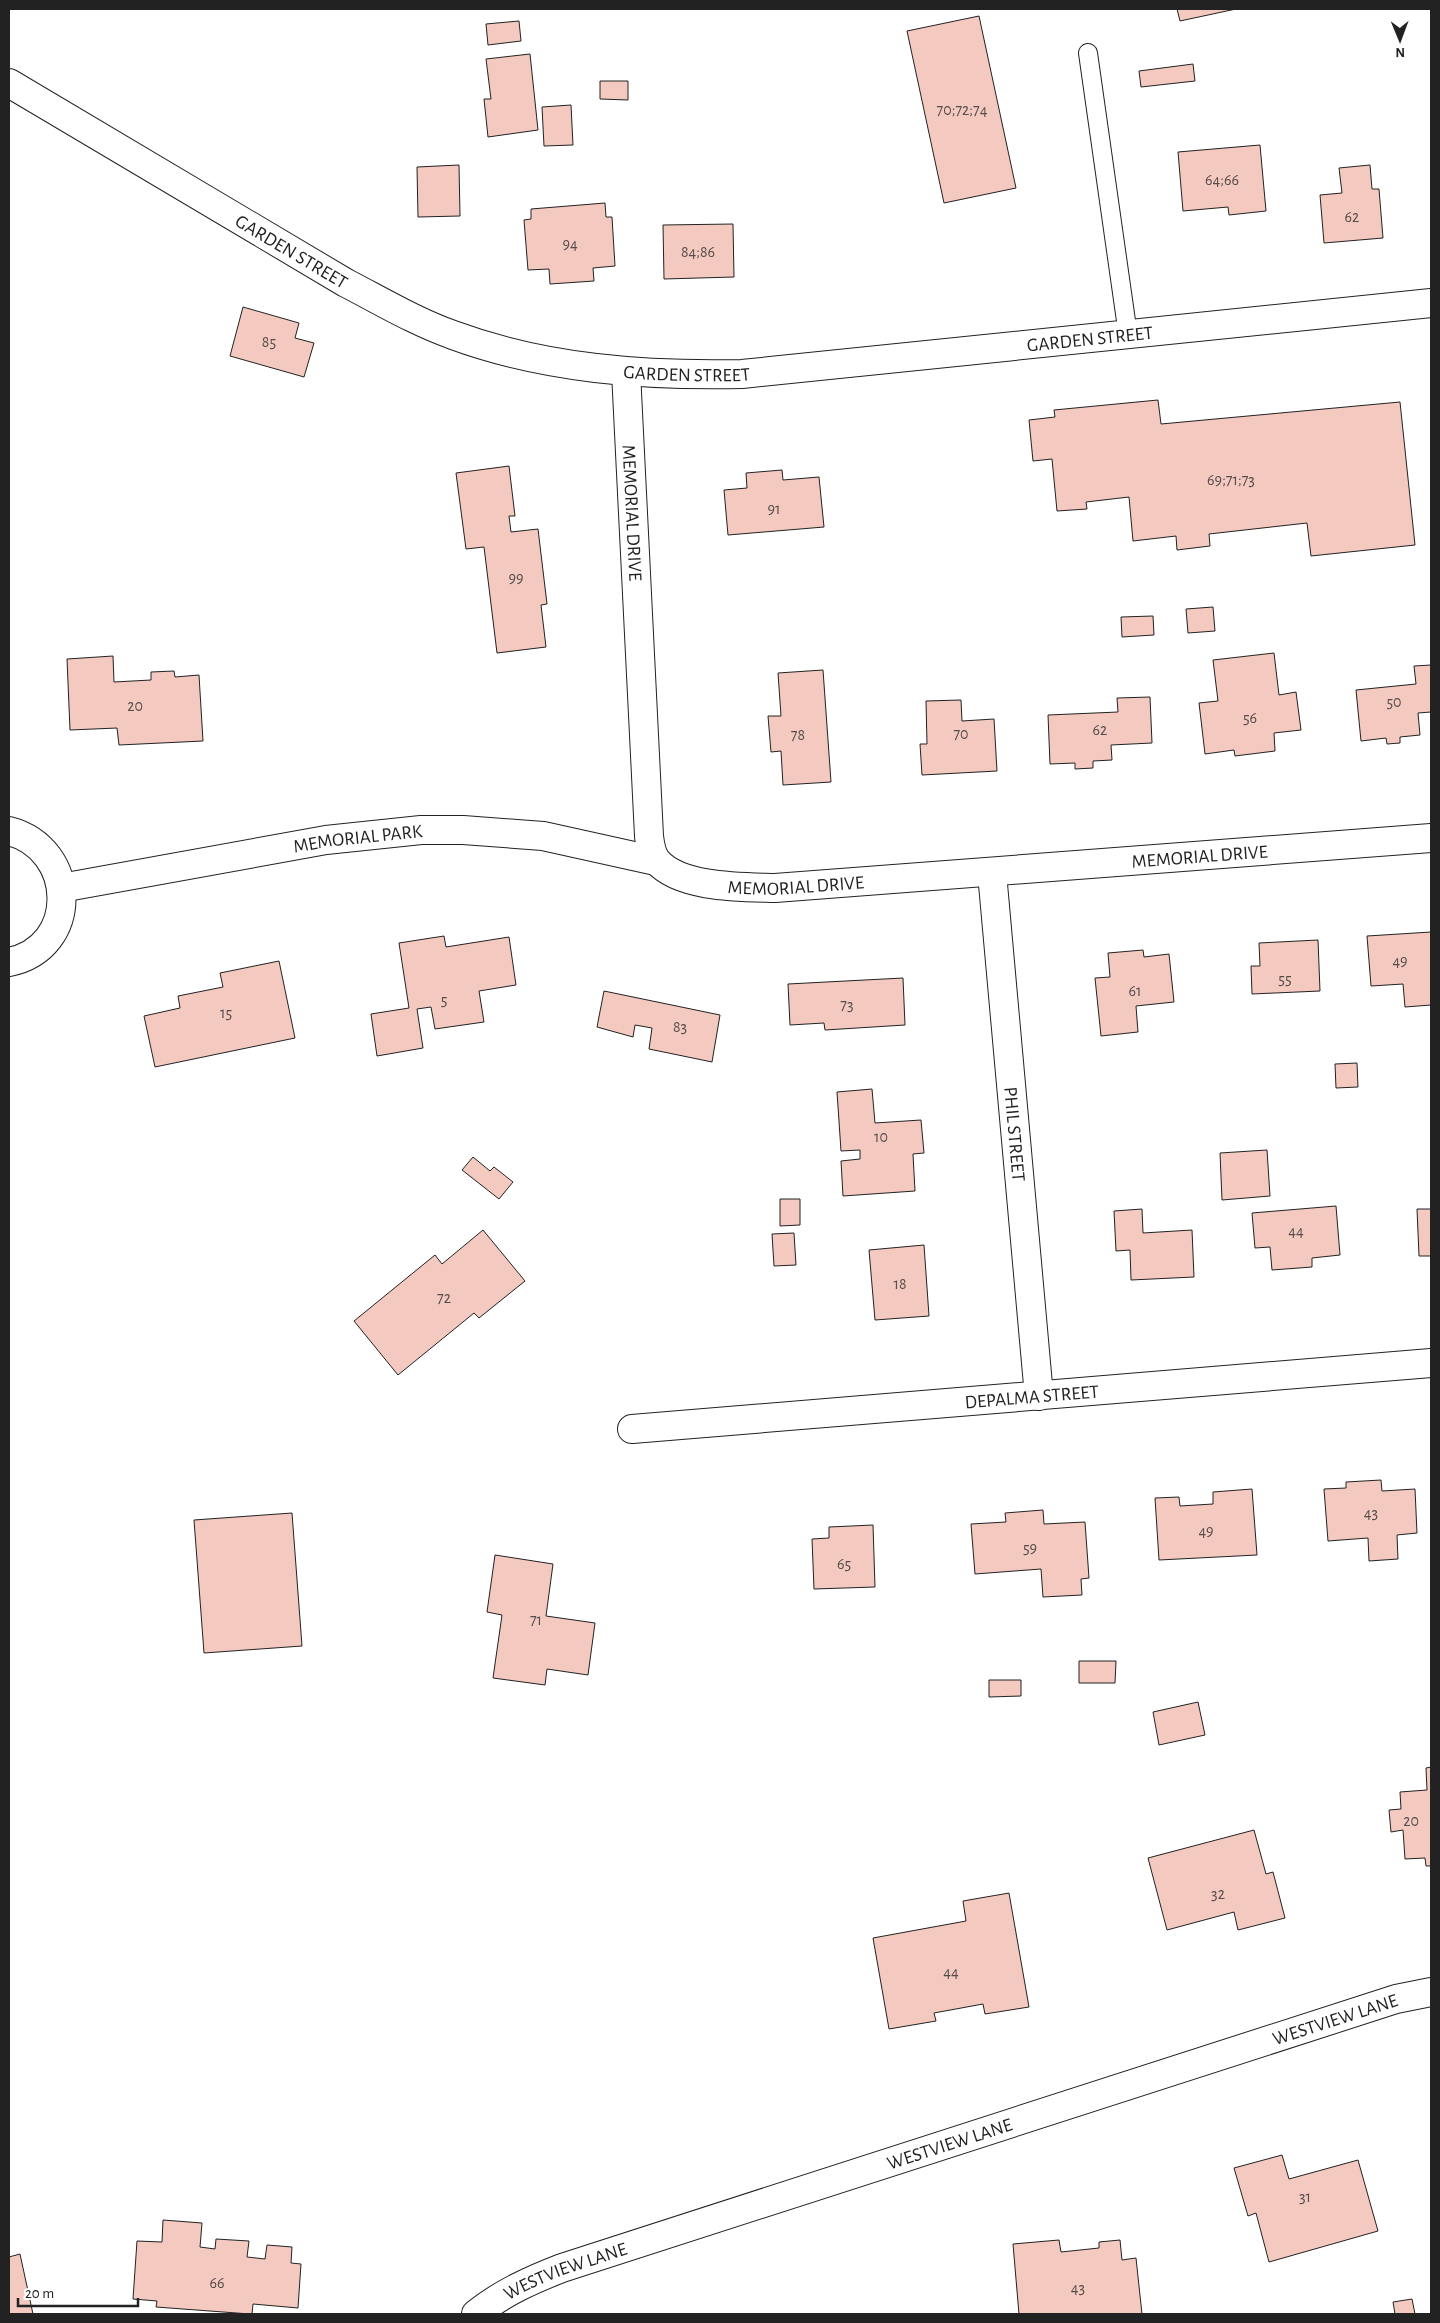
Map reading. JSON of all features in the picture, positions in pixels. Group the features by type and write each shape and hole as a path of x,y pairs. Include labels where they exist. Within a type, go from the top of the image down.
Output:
{"street":[{"name":"GARDEN STREET","path":"9,83 346,283 403,312 452,335 502,350 564,364 626,372 685,375 742,374 1431,303"},
{"name":"MEMORIAL DRIVE","path":"626,372 649,836 656,860 666,868 693,880 720,885 748,888 804,887 1431,838"},
{"name":"MEMORIAL PARK","path":"61,888 326,840 421,830 464,830 543,836 656,860"},
{"path":"9,831 29,839 45,852 56,869 61,888 61,909 56,924 48,937 34,952 9,962"},
{"name":"PHIL STREET","path":"992,873 1039,1396"},
{"name":"DEPALMA STREET","path":"632,1429 1431,1363"},
{"name":"WESTVIEW LANE","path":"476,2314 512,2290 562,2268 1396,1998 1431,1992"}],"lane":[{"path":"1088,53 1128,335"}],"building":[{"path":"1177,9 1236,9 1180,21"},
{"path":"979,16 1016,188 944,203 907,31"},
{"path":"519,21 521,41 488,45 486,24"},
{"path":"530,54 538,130 488,137 484,99 491,99 486,59"},
{"path":"1193,64 1195,81 1141,87 1139,71"},
{"path":"600,81 628,81 628,100 600,99"},
{"path":"571,105 573,145 544,146 542,107"},
{"path":"1260,145 1266,211 1229,215 1228,207 1183,211 1178,152"},
{"path":"459,165 460,216 418,217 417,167"},
{"path":"1370,165 1372,189 1379,189 1383,238 1324,243 1320,195 1342,193 1339,168"},
{"path":"605,203 606,217 612,217 615,266 593,268 594,281 550,284 549,269 528,270 524,220 531,219 531,209"},
{"path":"733,224 734,277 664,279 663,225"},
{"path":"243,307 299,323 295,338 314,343 304,377 230,356"},
{"path":"1158,400 1161,424 1400,402 1415,545 1311,556 1307,523 1209,534 1210,546 1177,550 1176,536 1133,541 1129,497 1086,502 1087,509 1057,511 1052,459 1033,461 1029,420 1055,417 1054,410"},
{"path":"509,466 515,516 509,516 511,532 538,529 547,604 541,605 546,647 497,653 484,547 466,549 456,473"},
{"path":"782,470 783,480 819,477 824,527 728,535 724,490 747,488 746,473"},
{"path":"1213,607 1215,631 1188,633 1186,609"},
{"path":"1153,616 1154,635 1122,637 1121,617"},
{"path":"1274,653 1279,695 1296,692 1301,730 1274,733 1275,751 1235,756 1234,750 1205,754 1199,703 1218,701 1213,660"},
{"path":"113,656 114,682 151,680 151,672 174,671 175,677 199,675 203,741 119,745 117,728 70,730 67,659"},
{"path":"1431,665 1431,712 1418,713 1420,735 1400,737 1400,743 1387,744 1386,738 1361,741 1356,690 1416,684 1414,666"},
{"path":"823,670 831,782 783,785 781,751 771,752 768,716 781,716 778,673"},
{"path":"1150,697 1152,743 1111,745 1112,760 1093,761 1093,768 1075,769 1075,763 1050,764 1048,715 1118,712 1117,698"},
{"path":"961,700 962,721 994,719 997,771 922,775 920,744 927,744 926,701"},
{"path":"1431,932 1431,1005 1405,1007 1403,984 1371,986 1367,936"},
{"path":"444,936 446,947 509,937 516,985 479,991 484,1022 435,1029 431,1007 417,1009 423,1048 377,1056 371,1014 409,1008 399,943"},
{"path":"1318,940 1320,991 1252,994 1251,966 1260,966 1259,943"},
{"path":"1143,950 1144,957 1169,954 1174,1002 1136,1006 1138,1032 1101,1036 1095,978 1110,977 1108,953"},
{"path":"279,961 295,1038 155,1067 144,1016 180,1008 178,996 223,987 220,973"},
{"path":"903,978 905,1025 825,1030 824,1023 790,1025 788,984"},
{"path":"604,991 720,1015 712,1062 649,1049 652,1028 635,1025 633,1037 597,1027"},
{"path":"1357,1063 1358,1087 1336,1088 1335,1064"},
{"path":"872,1089 875,1123 921,1120 924,1153 913,1154 915,1191 843,1196 841,1161 860,1159 860,1150 841,1151 837,1092"},
{"path":"1267,1150 1270,1196 1222,1200 1220,1153"},
{"path":"473,1157 490,1171 494,1167 513,1182 499,1199 462,1170"},
{"path":"780,1199 800,1199 800,1225 780,1226"},
{"path":"1336,1206 1340,1255 1312,1258 1312,1267 1272,1270 1270,1247 1255,1248 1252,1213"},
{"path":"1142,1209 1143,1233 1192,1230 1194,1277 1131,1280 1130,1250 1116,1251 1114,1211"},
{"path":"1417,1209 1431,1209 1431,1256 1419,1256"},
{"path":"483,1230 525,1281 479,1318 474,1313 398,1375 354,1321 435,1255 442,1264"},
{"path":"794,1233 796,1265 774,1266 772,1234"},
{"path":"924,1245 929,1316 875,1320 869,1250"},
{"path":"1381,1480 1382,1491 1415,1489 1417,1533 1397,1535 1398,1559 1369,1561 1368,1538 1328,1541 1324,1489 1346,1488 1346,1482"},
{"path":"1252,1489 1257,1555 1159,1560 1155,1498 1179,1497 1180,1506 1213,1504 1213,1492"},
{"path":"1043,1510 1044,1524 1085,1522 1089,1578 1081,1579 1082,1595 1043,1597 1041,1569 975,1574 971,1524 1006,1522 1005,1513"},
{"path":"292,1513 302,1646 204,1653 194,1520"},
{"path":"873,1525 875,1587 814,1589 812,1539 829,1538 829,1527"},
{"path":"495,1555 553,1564 546,1616 595,1623 588,1675 547,1669 545,1685 493,1678 502,1615 487,1612"},
{"path":"1079,1661 1116,1661 1115,1683 1079,1683"},
{"path":"989,1680 1021,1680 1021,1696 989,1697"},
{"path":"1198,1702 1205,1735 1159,1745 1153,1712"},
{"path":"1431,1767 1431,1866 1426,1866 1425,1858 1405,1859 1403,1830 1391,1832 1389,1810 1401,1809 1400,1792 1427,1790 1426,1768"},
{"path":"1254,1830 1266,1874 1273,1872 1285,1918 1238,1930 1234,1912 1167,1930 1148,1858"},
{"path":"1009,1893 1029,2007 985,2014 983,2004 934,2013 936,2021 889,2029 873,1938 966,1921 963,1901"},
{"path":"1282,2155 1289,2179 1358,2160 1378,2231 1269,2262 1256,2213 1248,2216 1234,2168"},
{"path":"163,2220 202,2223 200,2247 215,2249 216,2239 249,2241 247,2257 265,2259 267,2245 292,2247 291,2263 301,2264 298,2308 253,2304 252,2314 250,2314 156,2307 157,2301 133,2299 137,2241 162,2242"},
{"path":"1059,2240 1061,2252 1099,2248 1099,2242 1120,2240 1122,2260 1136,2258 1142,2314 1019,2314 1013,2244"},
{"path":"20,2254 33,2314 9,2314 9,2257"},
{"path":"1412,2299 1415,2314 1395,2314 1393,2302"}]}
